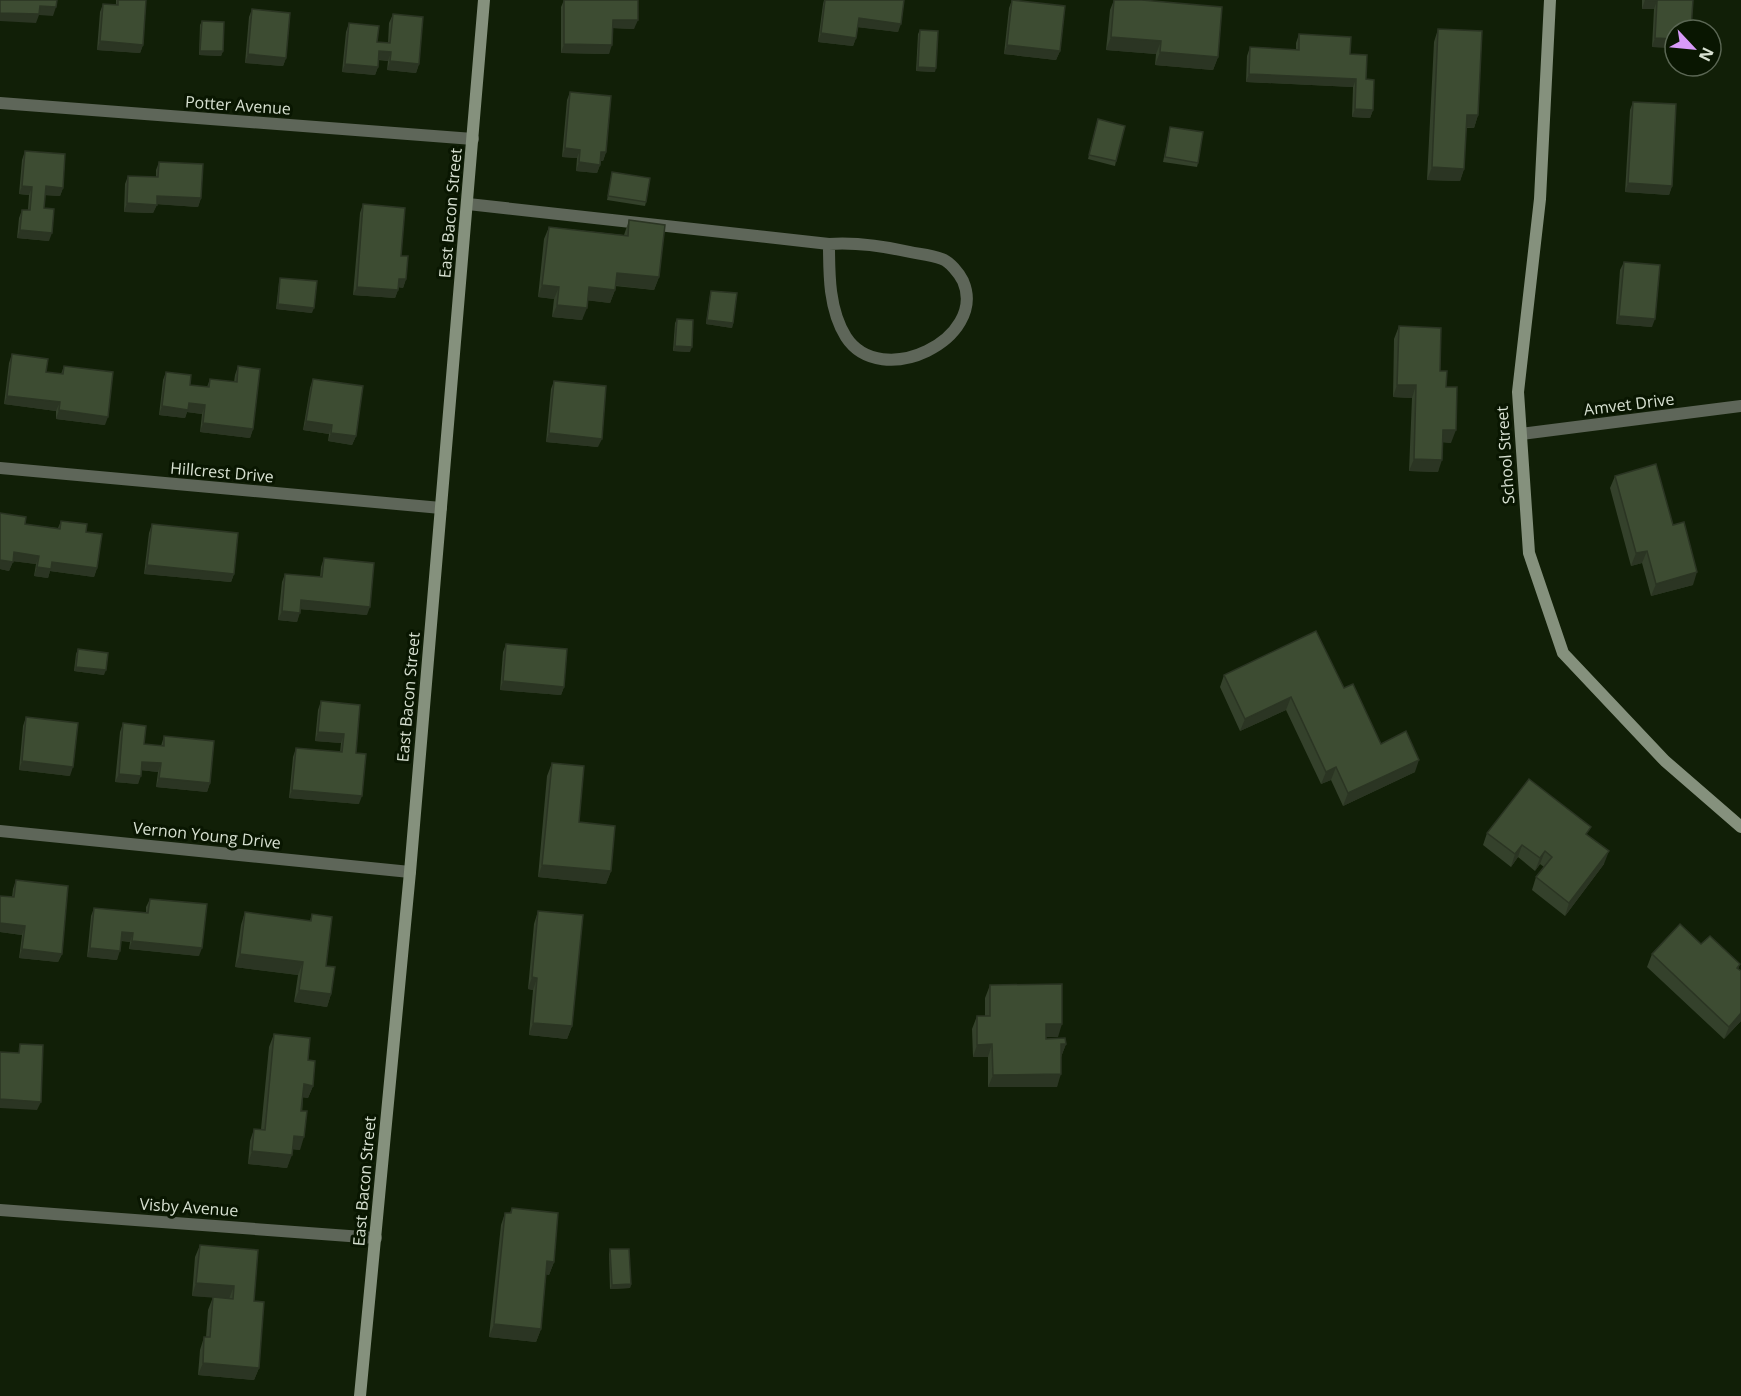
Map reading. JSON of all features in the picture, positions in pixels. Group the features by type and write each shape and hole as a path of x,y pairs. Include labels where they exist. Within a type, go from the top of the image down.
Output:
{"main road":[{"name":"East Bacon Street","path":"360,1396 410,872 484,0"},
{"name":"School Street","path":"1550,0 1540,199 1518,392 1528,552 1563,653 1665,761 1741,827"}],"street":[{"name":"Potter Avenue","path":"0,103 473,139"},
{"path":"468,204 829,244 885,246 943,259 960,275 967,291 966,309 958,326 934,349 903,360 879,360 861,354 847,338 839,322 830,283 829,244"},
{"name":"Amvet Drive","path":"1521,434 1741,406"},
{"name":"Hillcrest Drive","path":"0,468 441,508"},
{"name":"Vernon Young Drive","path":"0,831 410,872"},
{"name":"Visby Avenue","path":"0,1210 376,1238"}],"building":[{"path":"0,0 57,0 56,7 40,6 39,14 0,13"},
{"path":"118,0 146,0 143,45 100,41 103,4 118,5"},
{"path":"564,0 638,0 638,20 613,20 612,45 564,44"},
{"path":"825,0 904,0 901,24 859,18 856,38 821,33"},
{"path":"1012,0 1065,6 1060,51 1007,45"},
{"path":"1114,0 1142,0 1222,7 1218,57 1160,52 1161,41 1111,37"},
{"path":"1645,0 1693,0 1692,18 1663,18 1663,38 1655,38 1657,1"},
{"path":"252,9 290,13 286,58 248,54"},
{"path":"393,14 423,17 419,64 390,61 391,52 379,51 378,67 345,64 349,23 379,26 377,42 390,43"},
{"path":"202,21 224,22 223,51 200,51"},
{"path":"1438,29 1482,31 1478,115 1467,115 1464,169 1432,167"},
{"path":"920,30 938,31 936,68 918,67"},
{"path":"1299,34 1351,37 1350,54 1367,55 1366,79 1374,80 1373,110 1355,109 1356,79 1249,74 1250,47 1299,50"},
{"path":"570,92 611,96 606,152 601,152 600,165 579,162 580,150 565,148"},
{"path":"1633,102 1676,104 1672,186 1628,183"},
{"path":"1098,119 1125,126 1116,161 1089,155"},
{"path":"1170,127 1203,132 1198,163 1165,157"},
{"path":"25,151 65,154 63,188 46,186 44,208 54,209 52,233 20,230 22,210 30,210 32,187 22,186"},
{"path":"159,162 203,164 201,198 157,196 157,205 127,203 128,176 158,177"},
{"path":"612,172 650,178 646,202 608,196"},
{"path":"363,204 405,208 401,256 408,256 406,279 399,279 398,290 357,287"},
{"path":"629,220 665,225 659,277 617,273 615,290 589,287 587,308 557,305 559,287 542,285 549,227 628,236"},
{"path":"1624,262 1660,265 1655,319 1619,316"},
{"path":"280,278 317,281 314,308 278,304"},
{"path":"711,291 737,293 733,323 707,320"},
{"path":"677,319 693,320 692,347 675,346"},
{"path":"1399,326 1441,328 1440,371 1447,371 1446,387 1457,387 1456,430 1443,430 1442,460 1414,459 1416,385 1397,385"},
{"path":"12,354 48,359 46,372 63,374 64,366 113,372 108,417 59,410 60,402 7,396"},
{"path":"238,366 260,369 253,429 203,423 205,405 189,403 188,410 162,406 166,372 191,375 190,385 209,387 210,379 237,382"},
{"path":"313,379 363,386 356,436 331,433 332,425 306,421"},
{"path":"554,381 606,386 602,439 549,433"},
{"path":"1656,464 1673,525 1684,522 1697,572 1656,584 1647,551 1636,553 1615,476"},
{"path":"0,513 26,517 25,524 60,529 61,521 87,524 86,532 102,534 97,568 52,562 51,569 37,567 39,556 14,552 13,562 0,560"},
{"path":"152,524 238,533 234,574 147,565"},
{"path":"324,558 374,563 370,607 301,600 300,613 282,611 285,574 322,577"},
{"path":"1316,631 1344,688 1353,684 1381,744 1406,731 1419,760 1348,793 1336,767 1326,772 1291,697 1245,719 1224,675"},
{"path":"506,644 567,649 564,687 503,681"},
{"path":"78,649 108,653 106,670 76,667"},
{"path":"321,701 360,705 356,753 366,754 362,796 292,790 296,748 342,752 344,734 318,732"},
{"path":"26,717 78,723 73,767 22,761"},
{"path":"123,723 146,726 144,744 164,746 164,736 214,741 210,783 159,778 161,763 142,762 141,776 119,774"},
{"path":"552,763 584,766 579,822 615,826 611,871 542,865"},
{"path":"1529,779 1591,827 1586,834 1609,851 1569,903 1536,877 1552,857 1545,851 1540,858 1522,845 1515,854 1487,833"},
{"path":"16,880 68,886 62,954 22,949 25,926 0,923 0,896 14,897"},
{"path":"150,899 207,904 202,948 132,941 133,933 122,932 120,951 90,948 94,908 148,913"},
{"path":"538,911 583,915 572,1026 533,1023 537,978 532,977"},
{"path":"245,912 311,921 312,914 332,917 326,966 335,967 331,994 299,990 303,962 240,954"},
{"path":"1680,924 1701,944 1710,936 1740,964 1737,968 1741,971 1741,1013 1729,1027 1652,954"},
{"path":"1062,984 1062,1024 1046,1024 1046,1039 1065,1038 1066,1044 1061,1044 1061,1074 993,1075 992,1044 977,1045 977,1016 990,1016 990,985"},
{"path":"274,1034 310,1038 308,1060 315,1061 313,1086 304,1084 301,1111 307,1111 304,1137 294,1136 292,1155 252,1151 254,1129 265,1130"},
{"path":"20,1044 43,1045 41,1102 0,1099 0,1052 19,1053"},
{"path":"512,1208 558,1213 554,1262 547,1261 541,1329 494,1324 505,1213 511,1213"},
{"path":"200,1245 258,1250 254,1301 264,1302 259,1368 203,1363 204,1337 210,1337 213,1297 233,1299 234,1286 196,1283"},
{"path":"610,1249 629,1249 631,1284 612,1285"}]}
